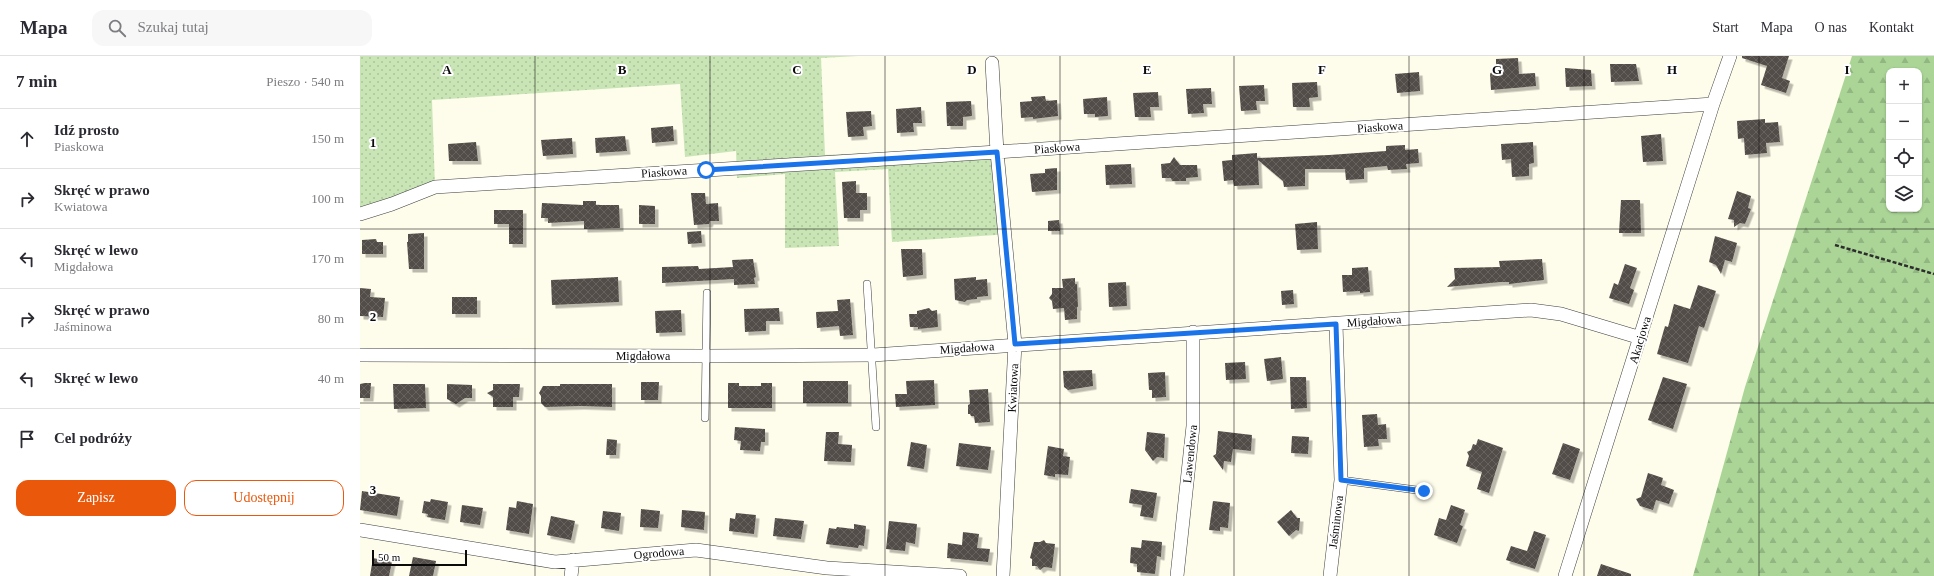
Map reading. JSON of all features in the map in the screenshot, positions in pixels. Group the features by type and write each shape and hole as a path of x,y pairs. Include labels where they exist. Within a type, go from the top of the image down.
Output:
{"street":[{"path":"1713,104 1730,56"},
{"path":"992,63 997,152"},
{"name":"Piaskowa","path":"360,214 392,204 435,187 997,152 1713,104"},
{"name":"Akacjowa","path":"1565,576 1641,338 1713,104"},
{"name":"Kwiatowa","path":"997,152 1015,344 1003,576"},
{"name":"Migdałowa","path":"360,355 872,355 1015,344 1531,310 1561,314 1641,338"},
{"name":"Jaśminowa","path":"1330,576 1341,480 1336,324"},
{"name":"Lawendowa","path":"1177,576 1193,426 1193,332"},
{"name":"Ogrodowa","path":"361,533 555,562 696,550 849,572 960,576"},
{"path":"571,576 573,560"}],"lane":[{"path":"867,284 876,427"},
{"path":"705,418 707,293"},
{"path":"1341,480 1424,491"}],"path":[{"path":"1835,245 1934,274"}],"green space":[{"path":"360,56 858,56 821,58 825,155 1002,147 1010,234 892,242 888,169 835,172 839,246 785,248 785,174 737,178 736,151 685,157 680,84 432,100 435,187 360,214"},
{"path":"1852,56 1934,56 1934,576 1693,576 1745,387"}],"building":[{"path":"1742,56 1789,56 1782,78 1790,81 1786,93 1761,85 1767,66 1742,58"},
{"path":"1518,58 1519,74 1535,73 1536,86 1491,90 1490,74 1496,66 1496,59"},
{"path":"1610,64 1636,64 1639,81 1611,82"},
{"path":"1565,68 1591,70 1592,86 1566,87"},
{"path":"1419,72 1420,91 1397,93 1395,74"},
{"path":"1317,82 1318,97 1309,98 1310,107 1293,107 1292,83"},
{"path":"1264,85 1265,101 1256,101 1257,110 1241,111 1239,86"},
{"path":"1211,88 1212,104 1203,104 1204,113 1188,114 1186,89"},
{"path":"1158,92 1159,107 1150,107 1151,117 1135,117 1133,93"},
{"path":"1045,96 1046,101 1057,100 1058,116 1033,119 1033,117 1021,118 1020,102 1032,101 1031,97"},
{"path":"1107,97 1108,116 1095,117 1095,114 1084,114 1083,99"},
{"path":"971,101 972,116 963,117 963,126 947,126 946,102"},
{"path":"921,107 922,123 913,123 914,132 897,133 896,109"},
{"path":"871,111 872,126 863,127 864,136 848,137 846,112"},
{"path":"1765,119 1765,123 1778,122 1780,142 1766,143 1767,153 1745,155 1744,138 1738,139 1737,121"},
{"path":"673,126 674,141 652,143 651,128"},
{"path":"1661,134 1663,161 1643,162 1641,136"},
{"path":"625,136 627,151 596,153 595,138"},
{"path":"572,138 573,154 543,156 541,140"},
{"path":"476,142 478,161 449,161 448,144"},
{"path":"1533,142 1534,163 1529,164 1529,176 1512,177 1511,159 1502,160 1501,144"},
{"path":"1405,145 1405,150 1418,149 1419,163 1406,164 1407,169 1388,170 1387,166 1364,168 1364,179 1346,180 1345,169 1305,169 1305,186 1284,187 1283,181 1258,160 1259,185 1234,186 1233,180 1224,181 1222,161 1232,160 1232,155 1257,153 1257,158 1329,155 1386,151 1386,146"},
{"path":"1174,157 1180,165 1197,165 1198,177 1186,178 1186,181 1172,181 1171,178 1162,178 1161,164 1170,163"},
{"path":"1131,164 1132,184 1106,185 1105,165"},
{"path":"1057,168 1057,190 1032,192 1030,174 1045,173 1045,169"},
{"path":"856,181 856,193 867,193 867,210 860,210 860,218 844,218 842,182"},
{"path":"1737,191 1751,196 1748,208 1751,209 1745,224 1740,223 1734,227 1734,220 1728,219"},
{"path":"691,193 705,193 706,204 718,203 719,221 710,221 709,224 694,225"},
{"path":"1621,200 1640,200 1641,233 1619,233"},
{"path":"583,201 596,201 596,205 619,205 620,228 584,229 584,221 548,223 548,218 541,218 542,203 583,205"},
{"path":"639,205 655,206 655,224 639,224"},
{"path":"494,210 523,210 523,244 509,244 509,224 494,224"},
{"path":"1059,220 1060,231 1048,231 1048,221"},
{"path":"1317,222 1318,249 1297,250 1295,224"},
{"path":"701,231 702,243 688,244 687,232"},
{"path":"424,233 424,269 409,269 407,242 408,234"},
{"path":"1715,236 1737,243 1732,262 1725,260 1721,274 1716,265 1709,262"},
{"path":"376,239 377,242 383,242 383,254 362,254 362,240"},
{"path":"901,249 922,249 923,275 903,277"},
{"path":"753,259 756,277 754,278 755,284 734,285 734,279 662,283 662,267 698,266 699,269 733,267 732,260"},
{"path":"1542,259 1544,280 1509,284 1509,282 1501,282 1447,287 1455,279 1454,268 1500,267 1499,261"},
{"path":"1625,264 1637,268 1630,288 1634,290 1629,304 1609,298 1614,283 1618,285"},
{"path":"1368,267 1370,292 1343,292 1342,275 1352,275 1352,268"},
{"path":"618,277 619,302 552,305 551,280"},
{"path":"976,277 976,280 987,279 988,296 977,297 977,299 967,300 965,302 955,300 954,279"},
{"path":"1075,278 1075,284 1077,284 1077,319 1065,320 1064,308 1053,309 1052,301 1049,298 1052,294 1052,288 1063,288 1062,279"},
{"path":"1126,282 1127,306 1109,307 1108,283"},
{"path":"1698,285 1716,291 1704,328 1699,326 1688,363 1657,354 1665,326 1668,327 1674,304 1690,309"},
{"path":"360,288 371,289 370,297 385,298 383,317 360,316"},
{"path":"1293,290 1294,304 1282,305 1281,291"},
{"path":"452,297 477,297 477,314 452,314"},
{"path":"850,299 853,335 840,336 839,326 817,328 816,312 838,311 837,300"},
{"path":"779,308 780,321 766,321 766,331 745,332 744,309"},
{"path":"929,308 932,311 937,310 938,327 918,329 918,327 910,327 909,314 917,314 917,311"},
{"path":"681,310 682,332 656,333 655,311"},
{"path":"1281,357 1283,379 1267,381 1264,359"},
{"path":"1245,362 1246,379 1226,380 1225,363"},
{"path":"1092,370 1093,386 1068,390 1064,387 1063,371"},
{"path":"1165,372 1166,397 1152,398 1152,390 1149,390 1148,373"},
{"path":"1290,377 1306,377 1307,408 1291,409"},
{"path":"1663,377 1687,384 1673,429 1648,420"},
{"path":"934,380 935,405 896,407 895,394 907,394 906,381"},
{"path":"803,381 848,381 848,403 803,403"},
{"path":"641,382 659,382 658,400 641,400"},
{"path":"371,383 370,398 360,398 360,384"},
{"path":"728,383 739,383 739,386 761,386 761,383 772,383 772,408 728,408"},
{"path":"393,384 425,384 426,408 394,409"},
{"path":"447,384 472,385 472,398 465,398 456,404 447,399"},
{"path":"493,384 520,384 519,397 513,397 513,407 493,407 493,397 487,393 493,390"},
{"path":"560,384 612,384 612,407 545,407 541,403 541,396 539,393 543,386 560,386"},
{"path":"988,389 990,422 975,423 974,416 968,414 968,405 970,404 969,390"},
{"path":"1377,414 1378,425 1386,424 1387,439 1378,439 1379,446 1364,447 1362,415"},
{"path":"735,427 765,429 765,442 761,442 760,451 740,450 741,441 734,440"},
{"path":"1218,431 1252,435 1251,451 1233,449 1231,462 1224,461 1223,470 1213,456 1216,454"},
{"path":"826,432 839,432 838,444 852,445 851,462 824,461"},
{"path":"1147,432 1165,434 1164,458 1157,457 1153,461 1145,450"},
{"path":"1292,436 1309,437 1308,454 1291,453"},
{"path":"607,439 617,440 616,455 606,455"},
{"path":"1478,439 1503,448 1489,493 1477,489 1482,472 1466,466 1469,456 1467,452 1471,450 1473,444 1476,445"},
{"path":"911,442 927,445 924,469 907,466"},
{"path":"959,443 991,447 988,470 956,466"},
{"path":"1563,443 1580,449 1570,480 1552,474"},
{"path":"1048,446 1064,449 1063,456 1070,457 1068,475 1055,474 1055,477 1044,475"},
{"path":"1648,473 1663,478 1661,485 1674,490 1669,504 1656,500 1653,510 1640,506 1636,499 1641,497"},
{"path":"1131,489 1157,493 1153,518 1140,516 1142,505 1129,503"},
{"path":"362,491 400,497 397,516 360,510"},
{"path":"431,499 448,502 445,520 427,517 428,514 422,513 424,501 430,502"},
{"path":"517,501 533,504 529,534 506,530 509,507 516,508"},
{"path":"1213,501 1230,503 1228,528 1220,527 1220,531 1209,530"},
{"path":"462,505 483,508 480,525 460,522"},
{"path":"1451,505 1465,510 1460,525 1463,526 1457,543 1434,535 1439,518 1446,520"},
{"path":"641,509 660,511 658,528 640,527"},
{"path":"682,510 705,512 704,530 681,527"},
{"path":"1291,510 1297,518 1300,518 1299,531 1296,530 1289,536 1277,522"},
{"path":"603,511 621,513 619,531 601,528"},
{"path":"736,513 756,515 754,534 729,531 730,518 735,519"},
{"path":"551,516 575,521 571,540 547,535"},
{"path":"775,518 804,521 801,539 773,536"},
{"path":"889,521 917,524 915,544 906,542 905,551 886,549"},
{"path":"854,524 866,526 864,546 859,545 858,548 826,544 829,528 836,529 837,527 854,529"},
{"path":"1534,531 1546,535 1535,569 1506,560 1511,546 1527,551"},
{"path":"963,532 979,534 977,548 990,549 988,562 947,558 948,543 962,545"},
{"path":"1044,540 1046,543 1055,544 1052,568 1044,567 1040,570 1037,566 1032,566 1032,559 1030,558 1034,542"},
{"path":"1142,540 1162,542 1161,557 1157,556 1155,574 1137,572 1137,564 1130,563 1131,547 1141,548"},
{"path":"413,557 436,561 433,576 409,576"},
{"path":"373,558 392,562 389,576 370,576"},
{"path":"1601,564 1631,574 1631,576 1597,576"}],"route":[{"path":"706,170 997,152 1015,344 1336,324 1341,480 1424,491"}]}
